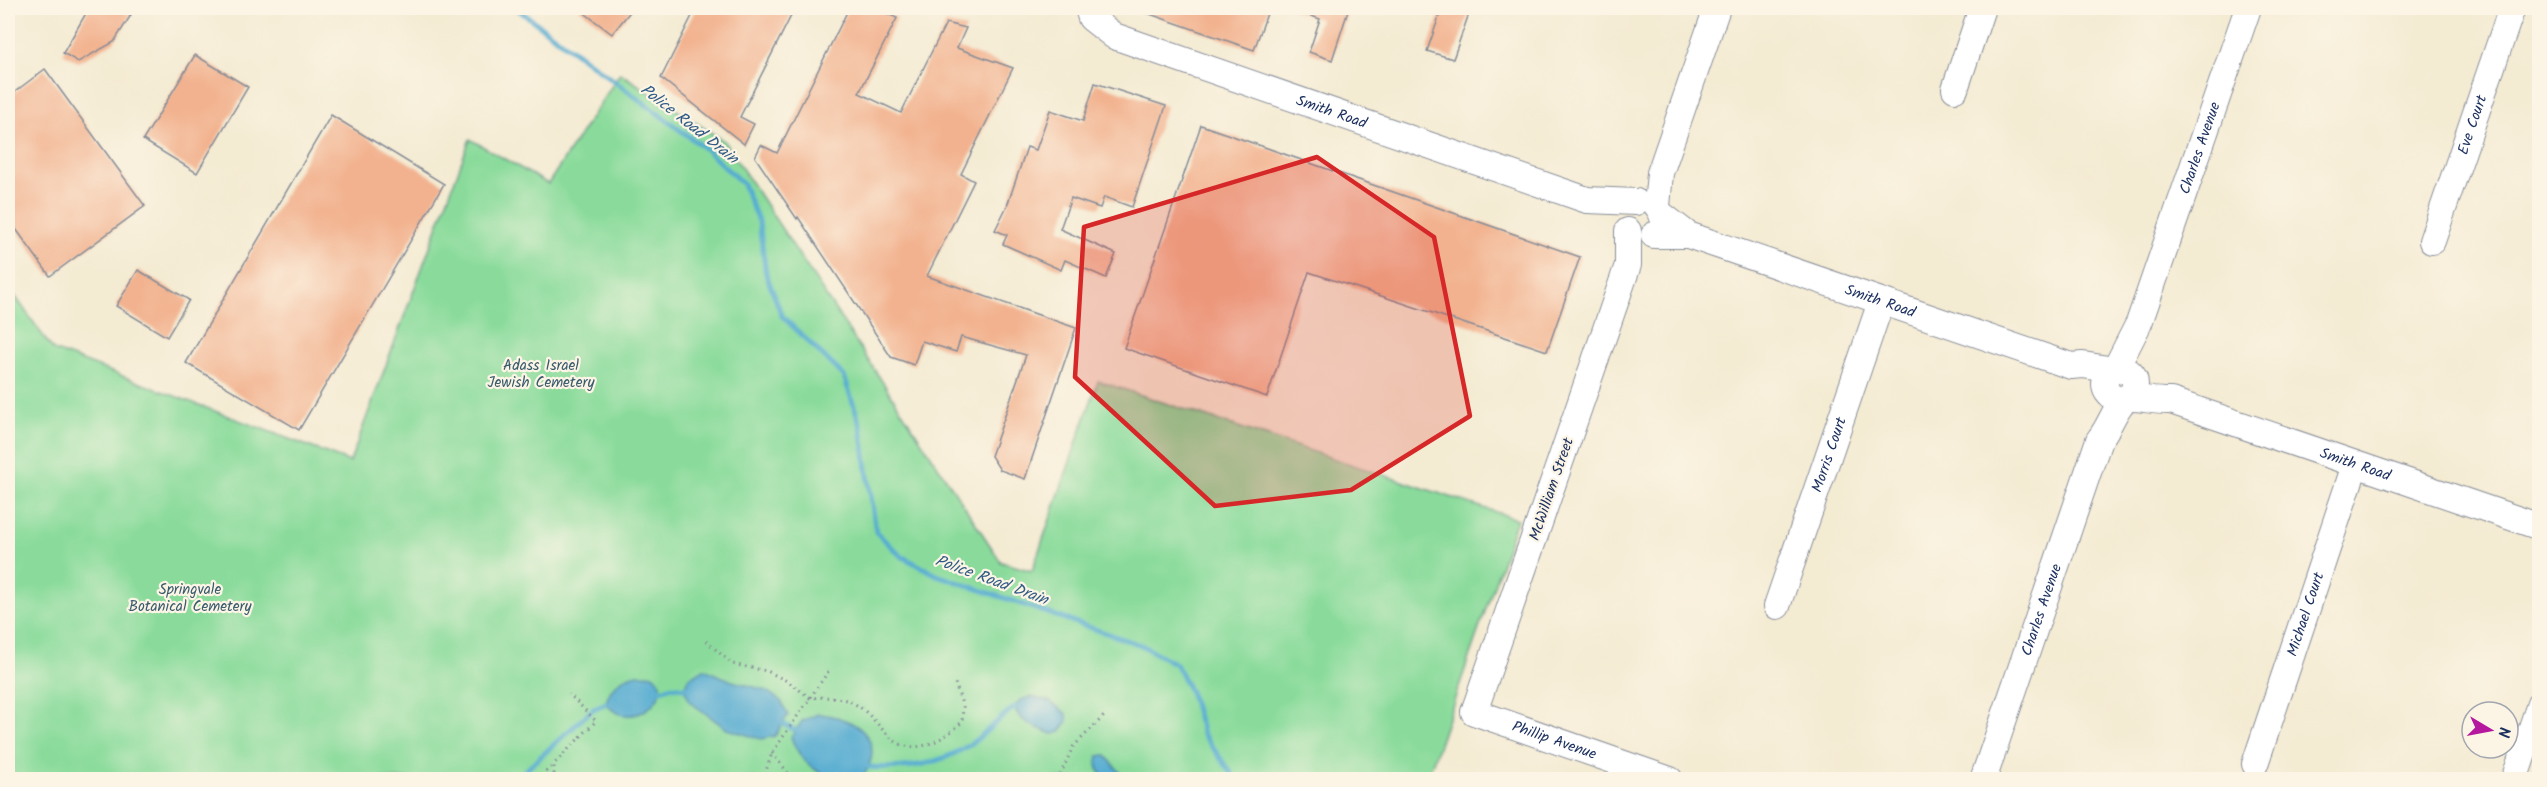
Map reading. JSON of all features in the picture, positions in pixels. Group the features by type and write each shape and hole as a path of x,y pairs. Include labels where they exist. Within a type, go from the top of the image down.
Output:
{"street":[{"name":"Smith Road","path":"1088,8 1091,18 1113,36 2071,366 2079,375 2120,383 2142,397 2160,402 2171,401 2540,527"},
{"name":"McWilliam Street","path":"1474,712 1717,8"},
{"path":"1955,89 1982,8"},
{"name":"Charles Avenue","path":"1983,780 2099,440 2109,428 2117,407 2120,383 2139,323 2248,8"},
{"name":"Eve Court","path":"2432,241 2512,8"},
{"name":"Morris Court","path":"1777,606 1881,302"},
{"name":"Michael Court","path":"2254,764 2355,465"},
{"path":"2514,780 2540,704"},
{"name":"Phillip Avenue","path":"1474,712 1670,780"}],"path":[{"path":"706,641 732,664 767,671 789,682 810,698 835,697 850,701 864,710 897,744 911,747 927,745 947,736 962,722 963,707 955,683"},
{"path":"763,780 772,753 779,741 830,669"},
{"path":"537,780 596,721 569,694"},
{"path":"1058,780 1073,747 1104,716"},
{"path":"772,753 794,780"},
{"path":"554,764 554,780"}],"highlighted area":[{"path":"1317,157 1434,237 1470,416 1351,490 1215,506 1075,377 1084,227"}],"green space":[{"name":"Springvale Botanical Cemetery","path":"620,73 724,141 1001,562 1032,571 1098,381 1517,519 1427,779 8,779 8,286 53,350 350,462 470,139 548,184"}],"water":[{"path":"704,669 732,681 765,690 781,701 788,715 775,736 761,739 727,729 690,702 684,688 690,677"},
{"path":"638,674 652,675 659,682 661,690 657,699 639,713 628,715 616,712 606,703 610,692 622,680"},
{"path":"1031,697 1049,701 1067,714 1067,722 1060,732 1053,734 1020,717 1015,707 1020,700"},
{"path":"818,714 844,720 864,732 870,741 872,752 862,778 850,780 829,777 819,772 802,757 791,737 802,721"},
{"path":"1105,755 1126,779 1106,779 1098,769 1097,763 1098,756"}],"building":[{"path":"89,8 118,8 131,15 114,42 78,62 63,53"},
{"path":"578,8 633,8 612,34"},
{"path":"696,8 795,8 740,117 754,124 744,144 661,78"},
{"path":"849,8 874,8 897,18 859,93 901,113 946,23 966,28 957,48 1013,68 961,174 974,181 927,276 1076,328 1025,479 1000,470 991,456 1026,355 961,337 956,352 922,341 914,365 891,357 798,217 797,219 755,157 761,145 777,153"},
{"path":"1138,8 1269,8 1254,50 1138,10"},
{"path":"1293,8 1349,8 1332,60 1309,52 1320,19 1293,10"},
{"path":"1442,8 1471,8 1453,59 1427,51"},
{"path":"195,55 248,87 197,173 143,140"},
{"path":"45,69 145,206 50,276 8,218 8,97"},
{"path":"1095,83 1166,106 1132,207 1104,197 1100,208 1071,198 1060,229 1116,254 1106,278 1065,260 1061,270 1003,244 1007,235 995,230 1007,206 1027,147 1036,150 1050,110 1083,121"},
{"path":"331,115 444,184 299,430 186,363"},
{"path":"1201,125 1580,257 1547,351 1309,272 1267,397 1124,348"},
{"path":"138,270 189,300 167,337 116,306"}],"waterway":[{"name":"Police Road Drain","path":"516,8 703,147 743,184 759,223 766,274 782,316 844,376 861,427 876,532 901,556 937,575 1141,645 1176,664 1191,694 1203,734 1236,780"},
{"path":"661,690 672,686 684,688"},
{"path":"515,780 593,709 606,703"},
{"path":"869,767 910,767 936,761 972,743 1015,707"},
{"path":"783,724 795,730"}],"park label":[{"name":"Adass Israel Jewish Cemetery","path":"541,374"}]}
